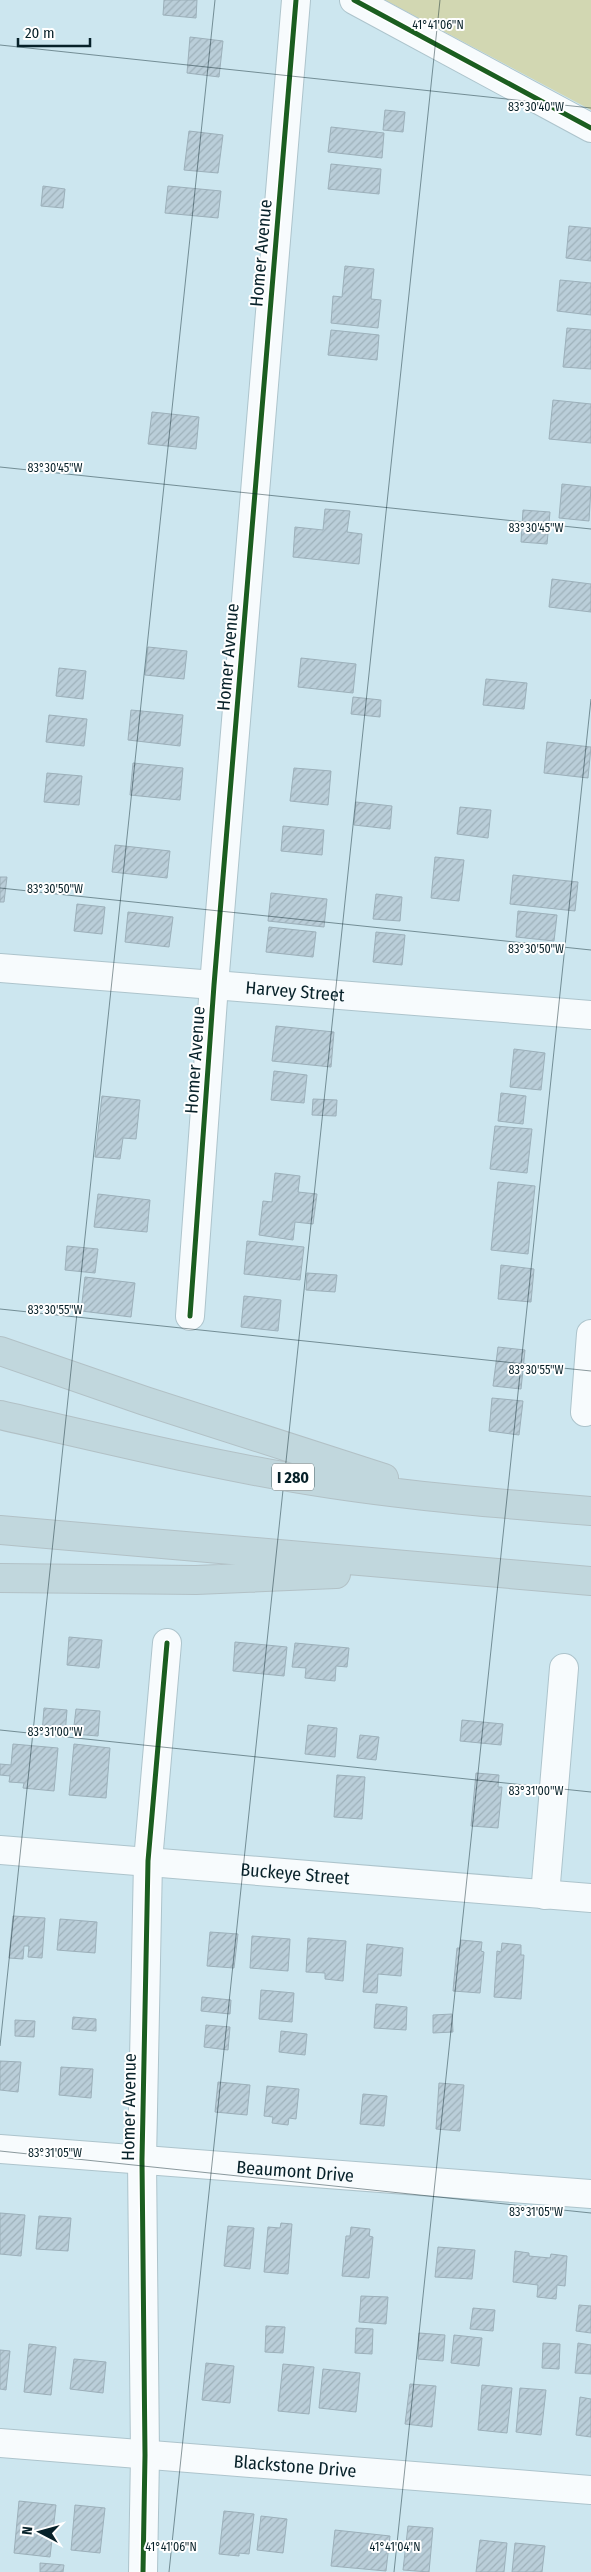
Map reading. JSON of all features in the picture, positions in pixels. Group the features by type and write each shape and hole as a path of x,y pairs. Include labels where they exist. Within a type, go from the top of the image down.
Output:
{"highway":[{"path":"0,1351 145,1401 450,1499"},
{"name":"I 280","path":"0,1415 254,1471 450,1499 591,1511"},
{"path":"0,1530 591,1581"},
{"path":"0,1578 196,1580 440,1569"}],"street":[{"name":"Homer Avenue","path":"190,1316 214,985 296,0"},
{"path":"354,0 591,128"},
{"name":"Harvey Street","path":"0,968 591,1015"},
{"path":"585,1412 591,1334"},
{"name":"Homer Avenue","path":"143,2572 145,2455 142,2160 148,1861 167,1643"},
{"path":"545,1895 564,1668"},
{"name":"Buckeye Street","path":"0,1850 591,1898"},
{"name":"Beaumont Drive","path":"0,2149 591,2194"},
{"name":"Blackstone Drive","path":"0,2444 591,2490"}],"green space":[{"path":"385,0 591,0 591,110"}],"building":[{"path":"164,0 197,0 196,18 163,15"},
{"path":"190,37 223,41 219,77 187,73"},
{"path":"385,110 405,112 403,132 383,130"},
{"path":"331,127 384,133 382,158 328,152"},
{"path":"189,131 223,135 218,173 184,170"},
{"path":"331,164 381,169 379,194 328,189"},
{"path":"43,186 65,189 63,208 41,206"},
{"path":"168,186 221,191 218,218 165,213"},
{"path":"569,226 591,228 591,261 566,258"},
{"path":"345,266 374,269 371,299 381,300 378,328 331,323 333,296 342,297"},
{"path":"560,280 591,283 591,315 557,311"},
{"path":"567,328 591,330 591,369 563,367"},
{"path":"331,330 379,335 377,360 328,355"},
{"path":"553,400 591,404 591,443 549,439"},
{"path":"152,412 199,417 196,449 148,444"},
{"path":"562,484 591,487 589,521 559,518"},
{"path":"325,509 350,511 347,532 362,534 359,564 293,557 295,527 323,530"},
{"path":"523,510 550,512 547,544 521,542"},
{"path":"552,579 591,584 591,612 549,607"},
{"path":"148,647 187,651 184,679 145,675"},
{"path":"301,658 356,664 353,693 298,687"},
{"path":"59,668 86,671 83,699 56,696"},
{"path":"486,679 527,683 524,709 483,705"},
{"path":"353,697 381,700 380,717 351,714"},
{"path":"131,710 183,715 180,746 128,740"},
{"path":"49,715 87,719 84,746 46,742"},
{"path":"547,742 591,747 588,778 544,773"},
{"path":"133,763 183,768 180,800 130,795"},
{"path":"294,768 331,771 328,805 290,801"},
{"path":"47,773 82,776 79,805 44,802"},
{"path":"356,802 392,806 390,829 354,825"},
{"path":"460,807 491,810 488,838 457,834"},
{"path":"283,826 324,830 322,855 281,851"},
{"path":"115,845 170,851 167,878 112,872"},
{"path":"435,857 464,860 459,901 431,898"},
{"path":"513,875 578,882 575,911 510,904"},
{"path":"0,877 7,877 4,902 0,902"},
{"path":"271,893 327,899 324,927 268,921"},
{"path":"376,894 402,897 400,921 373,919"},
{"path":"77,904 105,907 102,934 74,931"},
{"path":"518,911 557,915 554,941 516,937"},
{"path":"128,912 173,917 169,947 125,942"},
{"path":"269,927 316,932 313,957 266,952"},
{"path":"376,932 405,935 402,965 373,962"},
{"path":"276,1026 334,1032 331,1067 272,1061"},
{"path":"514,1049 545,1053 541,1090 510,1087"},
{"path":"274,1071 307,1075 304,1103 271,1100"},
{"path":"501,1093 526,1096 523,1124 498,1121"},
{"path":"102,1096 140,1100 136,1139 123,1138 120,1159 95,1157"},
{"path":"313,1099 337,1100 336,1116 312,1115"},
{"path":"495,1126 532,1129 527,1173 490,1169"},
{"path":"275,1173 300,1176 298,1192 317,1194 313,1224 295,1222 293,1240 259,1235 263,1201 272,1202"},
{"path":"498,1182 535,1186 528,1254 491,1250"},
{"path":"98,1194 150,1200 147,1232 94,1227"},
{"path":"247,1241 304,1247 300,1280 244,1274"},
{"path":"67,1246 98,1249 95,1273 65,1270"},
{"path":"501,1265 534,1269 531,1302 498,1299"},
{"path":"307,1273 337,1275 335,1292 306,1290"},
{"path":"85,1277 135,1283 131,1317 81,1311"},
{"path":"244,1296 281,1300 278,1331 241,1327"},
{"path":"498,1347 525,1350 521,1389 493,1386"},
{"path":"492,1398 523,1401 519,1435 489,1431"},
{"path":"69,1637 102,1640 99,1668 67,1665"},
{"path":"235,1642 287,1647 284,1676 233,1671"},
{"path":"295,1643 349,1648 347,1667 336,1666 335,1681 305,1678 306,1668 292,1667"},
{"path":"44,1708 67,1710 65,1735 42,1734"},
{"path":"76,1709 100,1711 98,1736 73,1734"},
{"path":"462,1720 503,1724 501,1745 460,1741"},
{"path":"308,1725 337,1728 335,1757 305,1754"},
{"path":"360,1735 379,1737 376,1760 357,1758"},
{"path":"13,1744 58,1748 54,1791 23,1788 24,1783 9,1782 10,1776 0,1775 0,1764 11,1765"},
{"path":"74,1744 110,1748 106,1798 69,1795"},
{"path":"476,1773 499,1775 498,1787 502,1787 498,1828 471,1826"},
{"path":"337,1775 365,1777 362,1819 334,1817"},
{"path":"13,1916 45,1918 42,1958 28,1957 29,1946 24,1946 23,1959 9,1958"},
{"path":"60,1919 97,1922 95,1953 57,1950"},
{"path":"210,1932 238,1934 234,1968 207,1966"},
{"path":"252,1936 290,1939 288,1971 250,1968"},
{"path":"308,1938 346,1941 343,1981 325,1979 325,1973 306,1972"},
{"path":"461,1940 482,1942 481,1951 484,1952 480,1993 453,1991 457,1948 460,1948"},
{"path":"502,1943 521,1945 521,1955 524,1955 521,1999 494,1997 497,1951 501,1952"},
{"path":"367,1944 403,1948 401,1976 378,1974 377,1993 363,1992"},
{"path":"261,1990 294,1993 292,2022 259,2019"},
{"path":"202,1997 231,2000 230,2014 201,2011"},
{"path":"376,2004 407,2007 406,2030 374,2028"},
{"path":"452,2014 453,2032 433,2033 433,2015"},
{"path":"73,2017 96,2019 96,2031 72,2029"},
{"path":"15,2020 35,2021 34,2037 15,2036"},
{"path":"206,2025 230,2027 228,2050 204,2047"},
{"path":"281,2031 307,2034 305,2055 279,2052"},
{"path":"0,2061 21,2062 18,2092 0,2090"},
{"path":"61,2067 93,2069 91,2098 59,2095"},
{"path":"218,2082 250,2085 247,2115 215,2112"},
{"path":"439,2083 464,2085 460,2131 436,2129"},
{"path":"267,2086 299,2089 296,2119 289,2118 288,2125 272,2123 273,2117 264,2116"},
{"path":"363,2094 387,2096 384,2126 360,2124"},
{"path":"0,2213 25,2215 21,2256 0,2254"},
{"path":"39,2216 71,2218 68,2251 36,2249"},
{"path":"281,2223 292,2224 288,2274 264,2272 268,2227 280,2228"},
{"path":"228,2226 254,2228 250,2269 224,2266"},
{"path":"351,2227 370,2229 369,2236 373,2237 369,2278 342,2276 346,2236 350,2236"},
{"path":"438,2247 475,2250 472,2279 435,2277"},
{"path":"515,2251 529,2253 529,2256 550,2258 551,2254 567,2256 565,2286 557,2285 556,2299 537,2297 538,2285 513,2282"},
{"path":"361,2296 388,2297 386,2324 359,2322"},
{"path":"579,2305 591,2306 591,2333 576,2331"},
{"path":"473,2308 495,2310 493,2331 470,2329"},
{"path":"266,2326 285,2327 283,2353 265,2352"},
{"path":"356,2328 373,2329 372,2354 355,2353"},
{"path":"419,2333 445,2335 443,2361 418,2359"},
{"path":"454,2335 482,2338 479,2366 451,2363"},
{"path":"543,2343 560,2344 559,2369 542,2368"},
{"path":"578,2343 591,2345 591,2374 575,2373"},
{"path":"29,2344 56,2347 51,2395 24,2392"},
{"path":"0,2350 10,2351 6,2390 0,2389"},
{"path":"74,2359 106,2362 103,2393 70,2389"},
{"path":"206,2363 234,2366 230,2403 202,2400"},
{"path":"283,2364 314,2367 309,2414 278,2411"},
{"path":"323,2369 360,2373 356,2412 319,2408"},
{"path":"410,2384 436,2386 432,2427 405,2424"},
{"path":"482,2385 512,2388 507,2433 478,2430"},
{"path":"520,2388 546,2390 541,2435 516,2432"},
{"path":"580,2397 591,2399 591,2437 576,2435"},
{"path":"19,2501 56,2505 50,2557 14,2553"},
{"path":"75,2505 105,2508 100,2553 71,2550"},
{"path":"224,2511 254,2514 249,2554 239,2553 239,2556 219,2554"},
{"path":"261,2516 287,2519 283,2553 257,2550"},
{"path":"408,2526 433,2528 429,2572 403,2570"},
{"path":"335,2530 390,2536 386,2571 331,2566"},
{"path":"480,2540 507,2543 504,2572 476,2572"},
{"path":"515,2543 545,2546 542,2572 512,2572"},
{"path":"40,2563 64,2565 63,2572 40,2572"}],"cycle path":[{"path":"190,1316 214,985 296,0"},
{"path":"354,0 591,128"},
{"path":"143,2572 145,2455 142,2160 148,1861 167,1643"}]}
